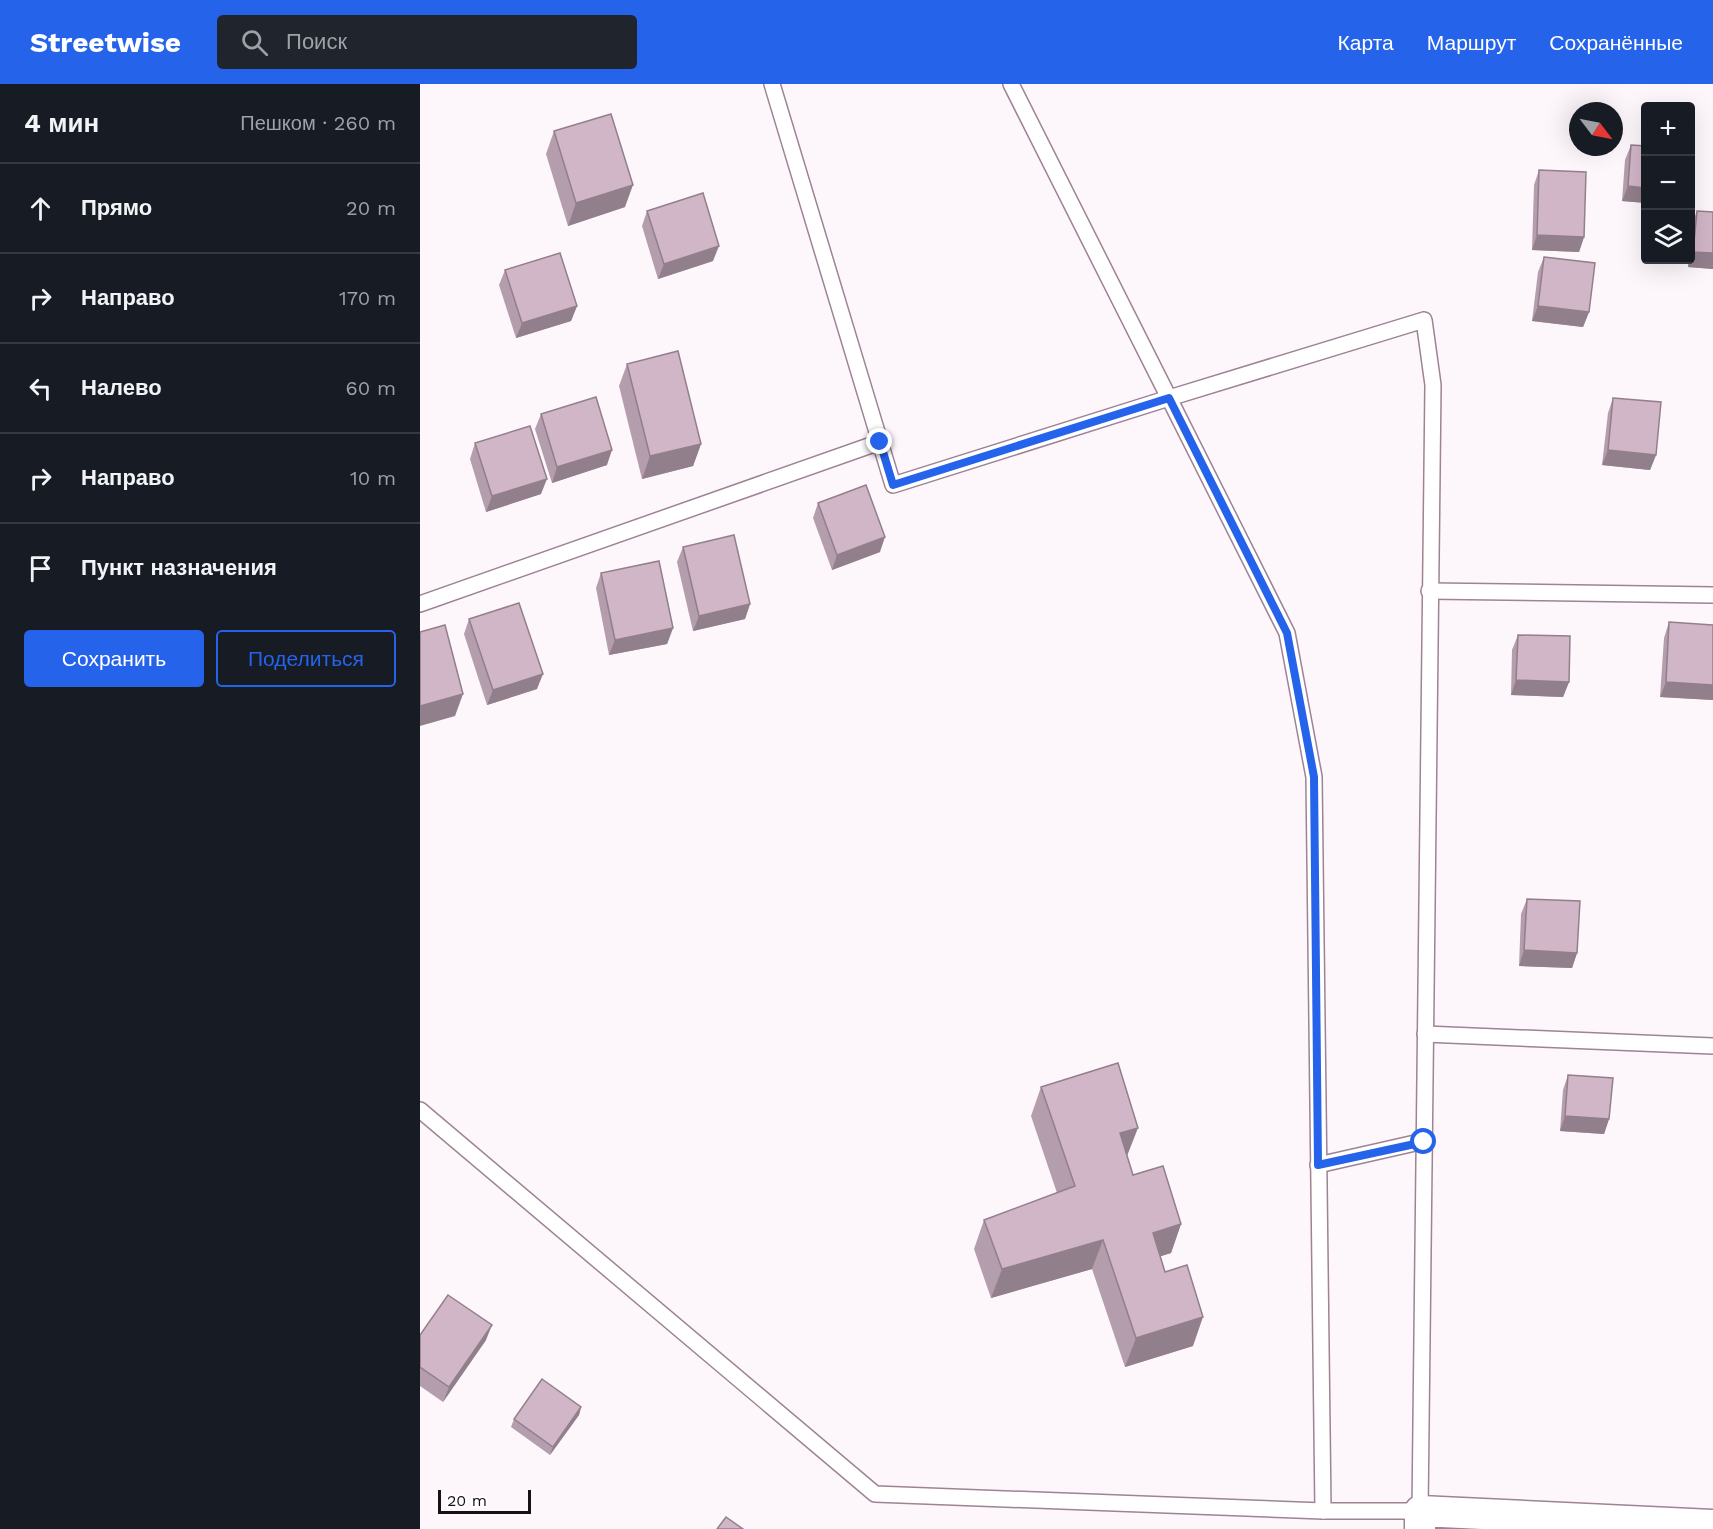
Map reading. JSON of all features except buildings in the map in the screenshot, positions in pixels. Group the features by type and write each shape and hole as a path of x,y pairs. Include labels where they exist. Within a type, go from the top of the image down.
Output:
{"street":[{"path":"1420,1520 1713,1525"}],"lane":[{"path":"420,1110 875,1494 1323,1511 1420,1520 1433,385 1424,320 893,485 772,84"},
{"path":"1011,84 1287,633 1314,777 1323,1511"},
{"path":"420,604 880,442"},
{"path":"1429,591 1713,595"},
{"path":"1425,1034 1713,1046"},
{"path":"1318,1165 1424,1142"}],"route":[{"path":"880,442 893,485 1169,398 1287,633 1314,777 1318,1165 1424,1142"}]}
